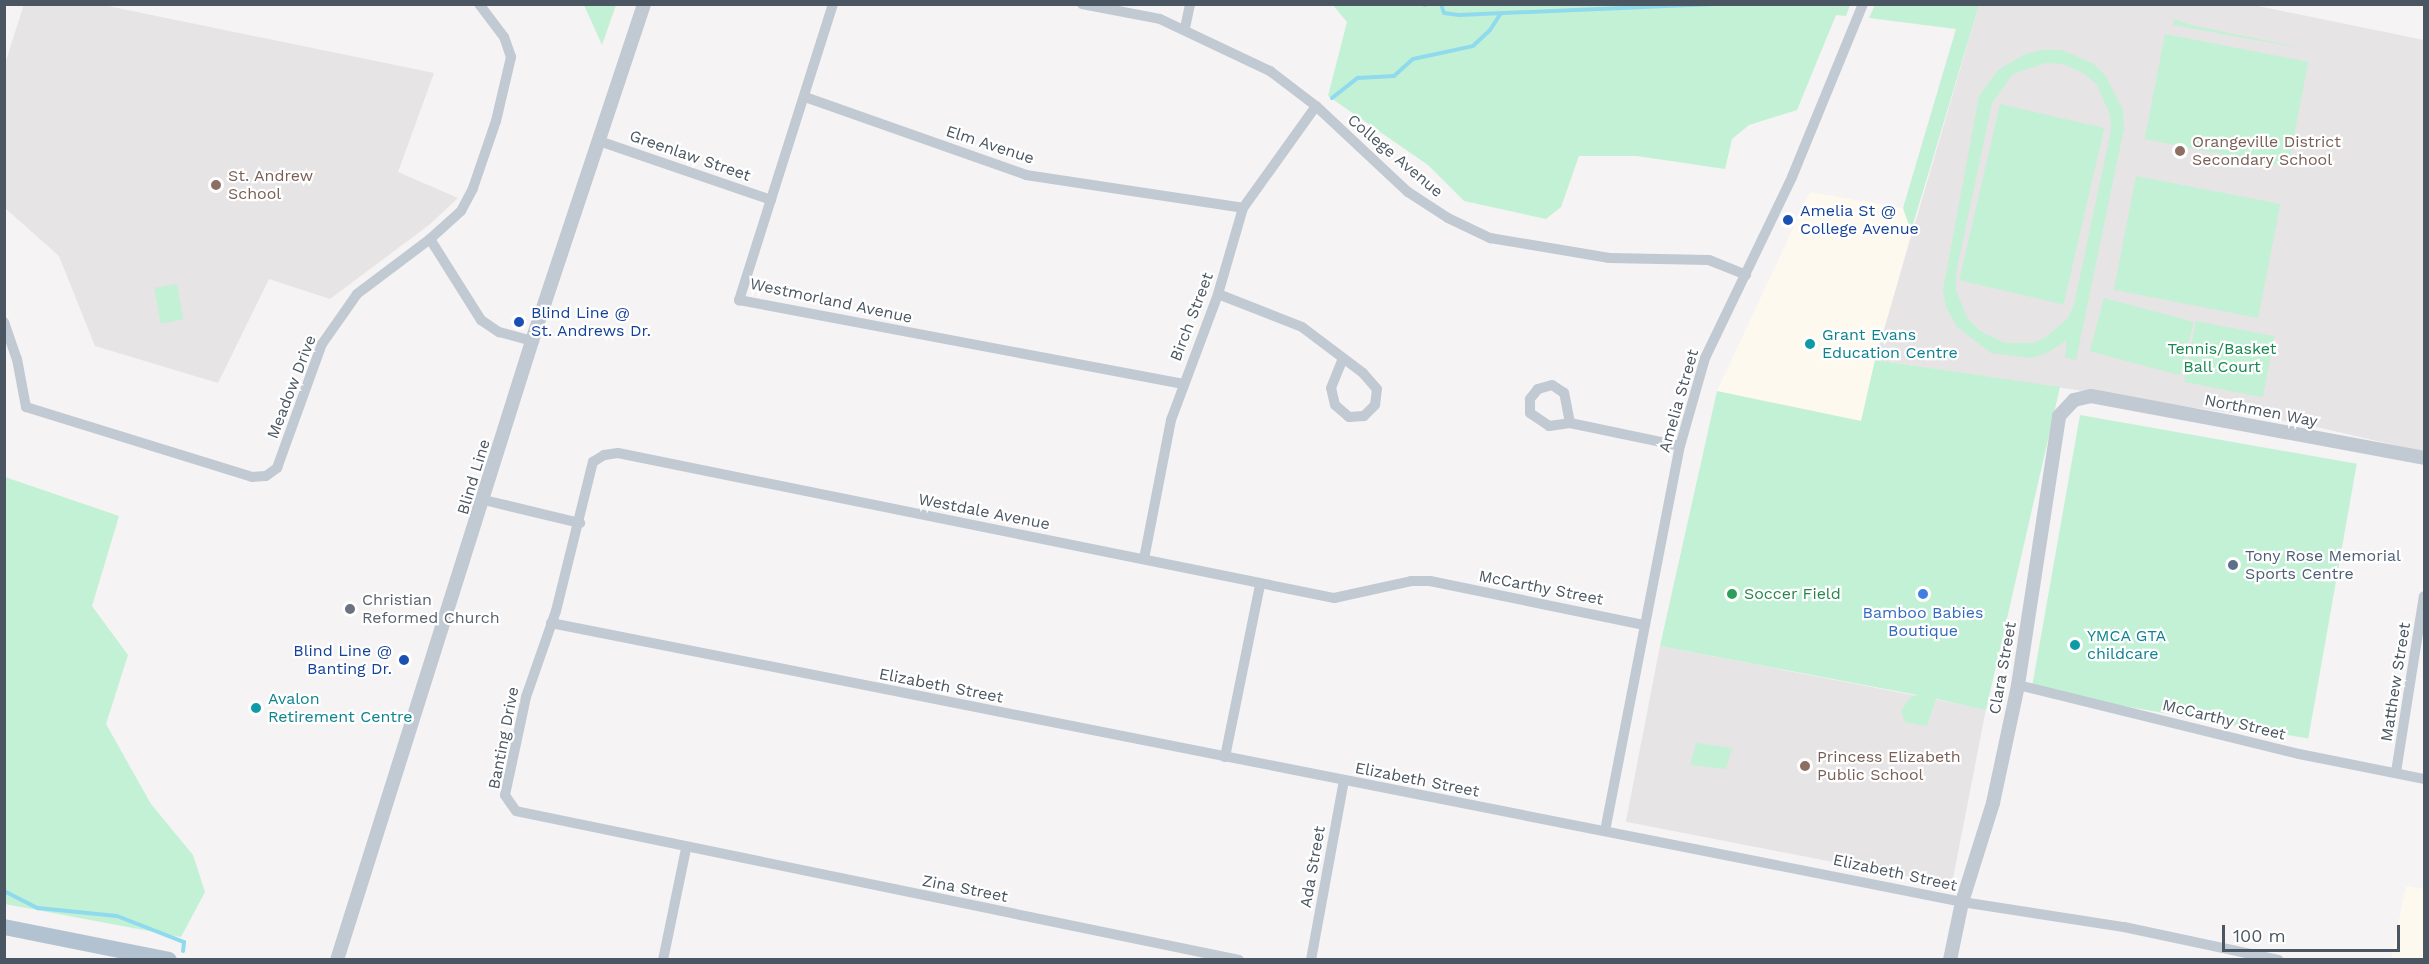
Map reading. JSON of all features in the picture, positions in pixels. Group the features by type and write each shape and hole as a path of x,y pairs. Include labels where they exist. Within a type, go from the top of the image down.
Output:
{"main road":[{"path":"4,927 169,960"}],"street":[{"name":"Meadow Drive","path":"4,322 17,359 19,386 26,407 252,477 266,476 277,468 322,344 357,294 430,239 461,211 473,188 509,73 509,48 479,4"},
{"name":"Blind Line","path":"337,960 484,500 532,341 644,4"},
{"name":"Westmorland Avenue","path":"833,4 739,300 1182,384"},
{"name":"College Avenue","path":"1082,4 1160,19 1185,28 1270,70 1316,106 1408,192 1448,218 1490,238 1609,258 1709,260 1746,274"},
{"path":"1185,28 1190,4"},
{"name":"Amelia Street","path":"1605,831 1680,446 1705,358 1792,177 1863,4"},
{"name":"Elm Avenue","path":"805,97 1026,175 1244,208"},
{"name":"Birch Street","path":"1144,559 1171,420 1182,384 1218,294 1244,208 1316,106"},
{"name":"Greenlaw Street","path":"599,141 771,200"},
{"path":"430,239 481,320 499,332 532,341"},
{"path":"1218,294 1302,327 1342,361 1363,373 1377,389 1375,405 1364,416 1349,417 1335,405 1331,388 1342,361"},
{"path":"1570,423 1564,393 1552,385 1538,388 1530,399 1530,413 1549,426 1570,423 1680,446"},
{"name":"Northmen Way","path":"2091,396 2424,459"},
{"name":"Clara Street","path":"1950,960 1962,902 1993,803 2018,686 2059,416 2074,400 2091,396"},
{"name":"Westdale Avenue","path":"580,523 593,462 604,455 618,453 1144,559 1260,585 1334,598 1430,580"},
{"path":"484,500 580,523"},
{"name":"Banting Drive","path":"580,523 551,623 526,697 505,795 516,811 538,818 686,849"},
{"name":"McCarthy Street","path":"1430,580 1645,625"},
{"path":"1225,757 1260,585"},
{"name":"Matthew Street","path":"2396,772 2424,596"},
{"name":"Elizabeth Street","path":"551,623 1962,902 2124,927 2245,956 2279,960"},
{"name":"McCarthy Street","path":"2018,686 2299,754 2424,779"},
{"name":"Ada Street","path":"1311,960 1344,781"},
{"path":"663,960 686,849"},
{"name":"Zina Street","path":"686,849 1239,960"}],"shaded area":[{"name":"St. Andrew School","path":"24,4 103,5 434,73 398,172 458,198 429,225 330,299 269,279 218,383 95,346 59,256 5,208 5,64"},
{"name":"Orangeville District Secondary School","path":"1979,5 2253,5 2424,40 2424,452 2304,424 1875,360"},
{"path":"1810,192 1903,208 1911,231 1862,421 1717,391"},
{"name":"Princess Elizabeth Public School","path":"1660,646 1986,709 1952,885 1626,822"},
{"path":"2406,886 2424,889 2424,959 2391,959"}],"green space":[{"path":"584,5 616,5 602,45"},
{"path":"1333,5 1850,5 1846,16 1836,15 1797,110 1749,125 1732,139 1725,169 1637,156 1579,156 1561,207 1546,219 1464,201 1428,165 1328,96 1347,22"},
{"path":"1875,5 1979,5 1911,231 1903,208 1956,29 1869,18"},
{"path":"2174,19 2191,25 2312,50 2173,25"},
{"path":"2165,34 2308,62 2288,167 2145,139"},
{"path":"2042,50 2062,50 2094,64 2105,75 2123,110 2124,128 2076,360 2065,357 2067,340 2047,353 2031,358 1991,353 1957,327 1946,307 1943,290 1979,96 1998,70 2025,54","holes":["2045,63 2063,64 2085,74 2097,85 2110,115 2111,130 2074,305 2067,319 2046,337 2033,343 2005,343 1980,331 1967,318 1956,290 1956,273 1992,103 2013,74"]},
{"path":"2000,104 2104,128 2064,304 1959,280"},
{"path":"2136,176 2280,204 2258,318 2114,290"},
{"path":"177,284 183,319 161,323 154,288"},
{"path":"2104,298 2194,322 2180,375 2090,351"},
{"name":"Tennis/Basket Ball Court","path":"2196,321 2275,336 2263,397 2184,382"},
{"path":"1875,360 2060,387 1986,710 1936,699 1927,726 1905,722 1901,712 1909,698 1917,695 1660,646 1717,391 1861,421"},
{"path":"2080,415 2357,464 2308,739 2032,690"},
{"path":"5,477 119,516 92,606 128,655 106,724 151,804 193,855 205,892 181,937 5,904"},
{"path":"1696,743 1732,748 1726,769 1690,765"}],"waterway":[{"path":"1441,4 1444,13 1459,15 1713,4"},
{"path":"1332,98 1358,78 1394,76 1413,59 1473,46 1490,30 1501,13"},
{"path":"4,891 38,908 117,916 184,942 183,951"}],"place":[{"name":"Orangeville District Secondary School","path":"2180,151"},
{"name":"St. Andrew School","path":"216,185"},
{"name":"Amelia St @ College Avenue","path":"1788,220"},
{"name":"Blind Line @ St. Andrews Dr.","path":"519,322"},
{"name":"Grant Evans Education Centre","path":"1810,344"},
{"name":"Tony Rose Memorial Sports Centre","path":"2233,565"},
{"name":"Soccer Field","path":"1732,594"},
{"name":"Bamboo Babies Boutique","path":"1923,594"},
{"name":"Christian Reformed Church","path":"350,609"},
{"name":"YMCA GTA childcare","path":"2075,645"},
{"name":"Blind Line @ Banting Dr.","path":"404,660"},
{"name":"Avalon Retirement Centre","path":"256,708"},
{"name":"Princess Elizabeth Public School","path":"1805,766"}]}
